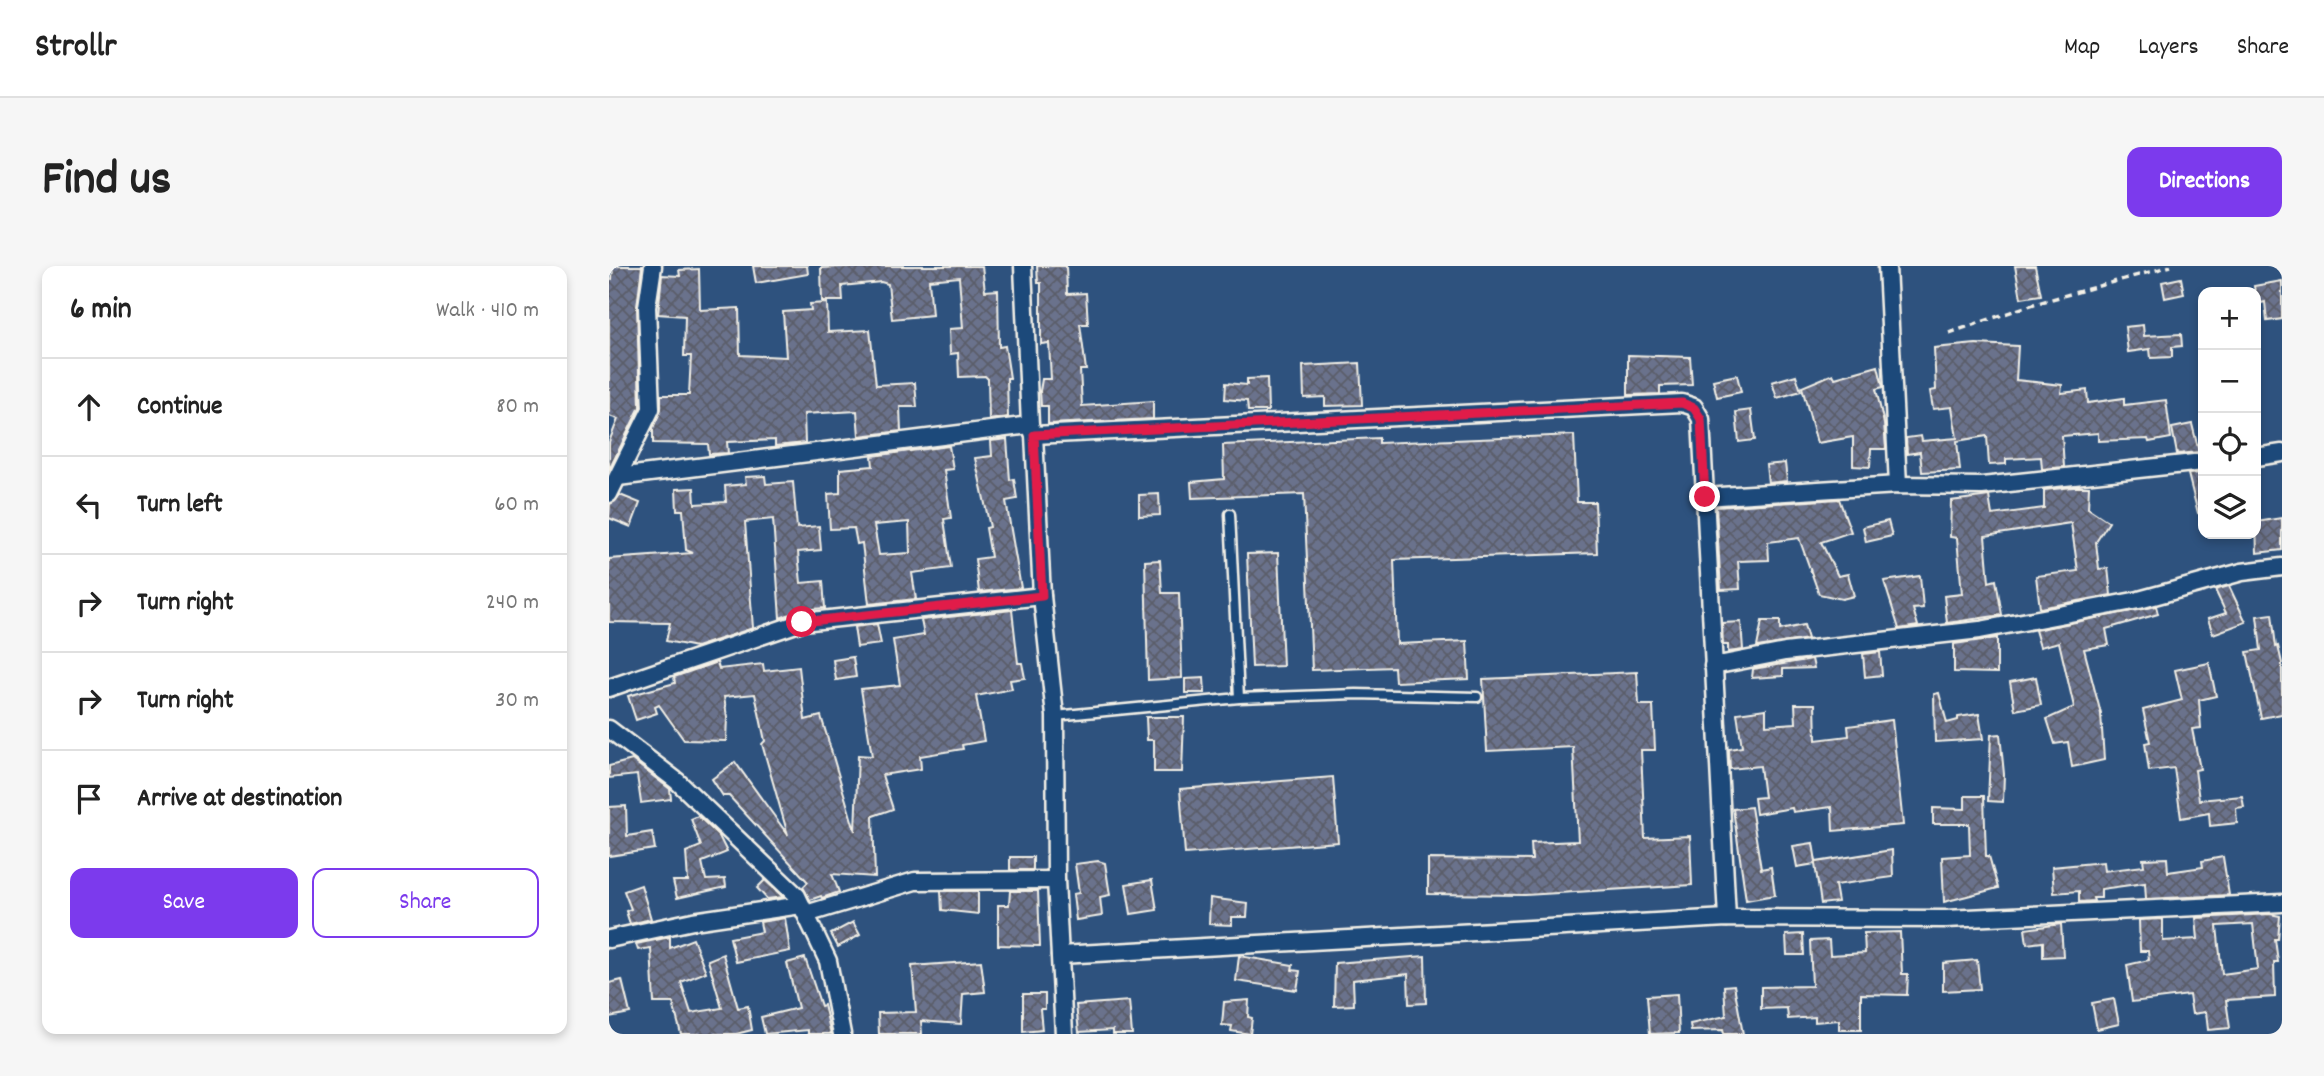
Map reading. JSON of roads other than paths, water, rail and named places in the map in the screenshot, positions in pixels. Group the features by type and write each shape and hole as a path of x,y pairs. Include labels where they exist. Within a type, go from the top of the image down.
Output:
{"street":[{"path":"609,494 651,409 647,307 653,266"},
{"path":"1023,266 1042,596 1055,716 1056,880 1064,1034"},
{"path":"1887,266 1898,485"},
{"path":"618,477 1032,430 1682,403 1694,408 1701,419 1727,918"},
{"path":"2261,456 2282,453"},
{"path":"1705,497 1898,485 1982,485 2198,463"},
{"path":"1713,666 1785,652 1980,630 2139,600 2242,572 2282,567"},
{"path":"609,688 802,622 1042,596"},
{"path":"609,729 677,781 797,897 828,961 842,1034"},
{"path":"609,939 693,921 803,909 915,881 1056,880"},
{"path":"1060,955 1727,918 1946,919 2282,903"}],"lane":[{"path":"1230,514 1239,698"},
{"path":"1055,716 1239,698 1356,694 1476,697"}]}
